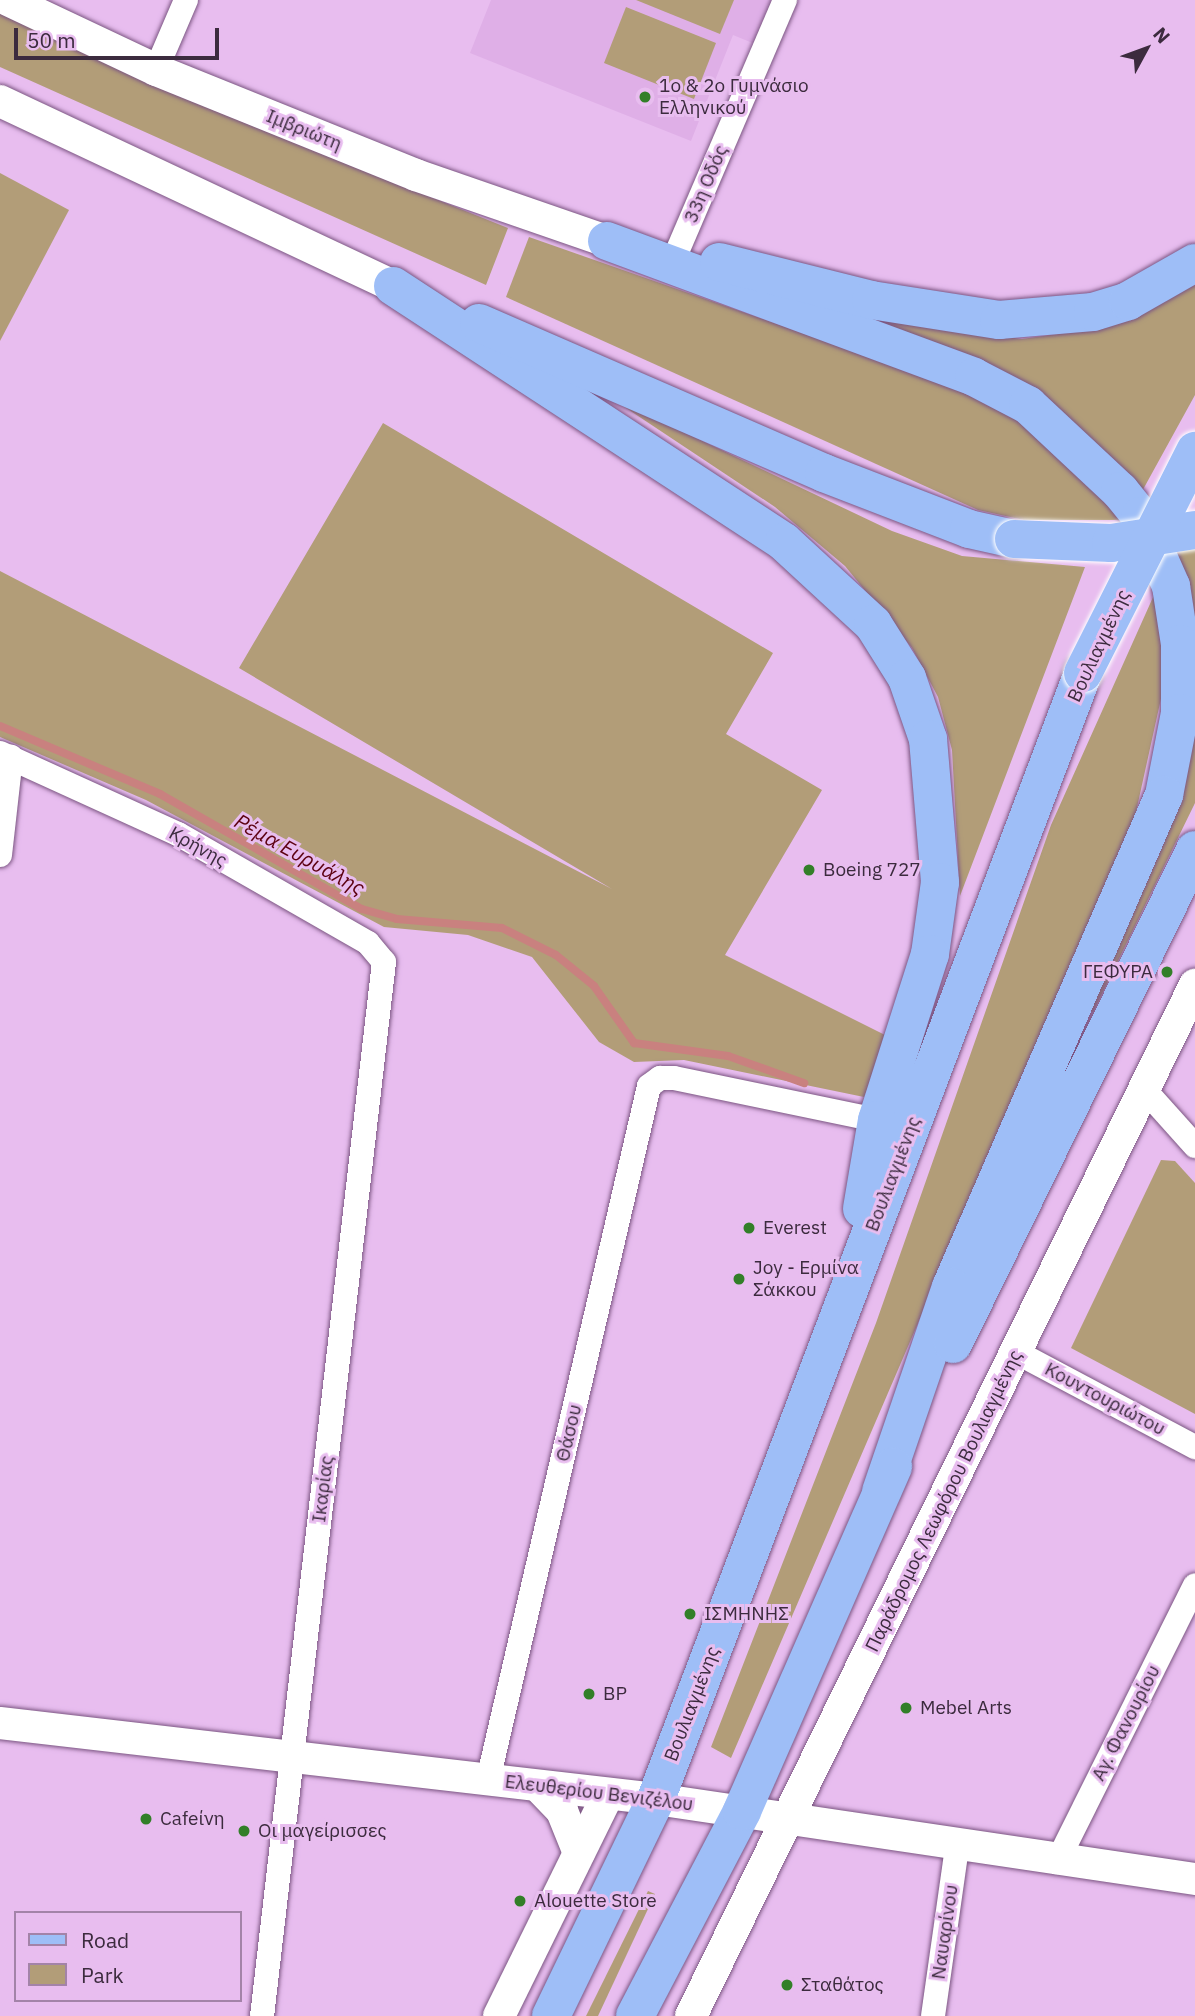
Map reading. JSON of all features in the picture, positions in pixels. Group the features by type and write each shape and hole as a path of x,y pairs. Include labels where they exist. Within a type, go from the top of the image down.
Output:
{"main road":[{"path":"607,241 677,252 872,300 999,320 1093,312 1128,301 1195,263"},
{"path":"607,241 974,377 1028,405 1084,451 1127,499 1171,586 1180,643 1180,713 1157,816 951,1287 881,1491"},
{"path":"394,286 824,473 969,529 1014,539 1111,544 1195,530"},
{"path":"394,286 784,542 853,602 890,646 928,738 940,882 930,954 877,1120 849,1291"},
{"name":"Βουλιαγμένης","path":"551,2016 656,1799 1083,673 1195,451"},
{"path":"635,2016 742,1811 881,1491 1195,850"}],"street":[{"name":"Ιμβριώτη","path":"8,0 156,70 416,175 607,241"},
{"path":"156,70 186,0"},
{"name":"33η Οδός","path":"677,252 785,0"},
{"path":"0,101 394,286"},
{"path":"0,855 5,755"},
{"name":"Κρήνης","path":"5,755 178,834 368,943 384,962"},
{"name":"Ικαρίας","path":"262,2016 384,962"},
{"name":"Παράδρομος Λεωφόρου Βουλιαγμένης","path":"691,2016 1195,985"},
{"name":"Θάσου","path":"488,1780 649,1086 660,1077 674,1078 877,1120"},
{"path":"1143,1088 1195,1146"},
{"name":"Κουντουριώτου","path":"1016,1352 1195,1447"},
{"name":"Αγ. Φανουρίου","path":"1057,1862 1195,1585"},
{"name":"Ελευθερίου Βενιζέλου","path":"0,1723 656,1799 957,1848 1195,1879"},
{"path":"538,1786 562,1811 579,1853"},
{"path":"499,2016 608,1794"},
{"name":"Ναυαρίνου","path":"933,2016 957,1848"}],"shaded area":[{"name":"1ο & 2ο Γυμνάσιο Ελληνικού","path":"491,0 772,0 755,44 733,35 691,141 470,53"}],"green space":[{"path":"636,0 734,0 720,34"},
{"path":"626,7 716,43 694,99 604,63"},
{"path":"0,13 221,113 508,228 486,285 0,67"},
{"path":"0,173 69,210 0,341"},
{"path":"529,237 985,397 1016,415 1127,520 1024,520 978,510 506,297"},
{"path":"1195,282 1195,395 1140,495 1107,456 833,312 1022,339 1106,327"},
{"path":"608,396 892,531 962,556 1085,567 960,896 952,750 938,697 912,648 845,566 775,507"},
{"path":"383,423 773,653 726,734 822,790 725,955 889,1037 864,1097 684,1060 634,1062 599,1042 532,957 468,935 384,927 146,800 0,737 0,571 612,889 239,668"},
{"path":"1195,545 1195,803 1093,1012 1088,1010 1164,830 1172,555"},
{"path":"1154,595 1166,676 1134,821 731,1758 711,1747 876,1323 1051,825"},
{"path":"1161,1160 1175,1161 1195,1183 1195,1414 1071,1348"},
{"path":"648,1891 655,1894 598,2016 586,2016"}],"waterway":[{"name":"Ρέμα Ευρυάλης","path":"0,726 160,794 362,909 397,919 502,928 556,955 594,986 634,1043 728,1056 804,1083"}],"place":[{"name":"1ο & 2ο Γυμνάσιο Ελληνικού","path":"645,97"},
{"name":"Boeing 727","path":"809,870"},
{"name":"ΓΕΦΥΡΑ","path":"1167,972"},
{"name":"Everest","path":"749,1228"},
{"name":"Joy - Ερμίνα Σάκκου","path":"739,1279"},
{"name":"ΙΣΜΗΝΗΣ","path":"690,1614"},
{"name":"BP","path":"589,1694"},
{"name":"Mebel Arts","path":"906,1708"},
{"name":"Cafeίνη","path":"146,1819"},
{"name":"Οι μαγείρισσες","path":"244,1831"},
{"name":"Alouette Store","path":"520,1901"},
{"name":"Σταθάτος","path":"787,1985"}]}
